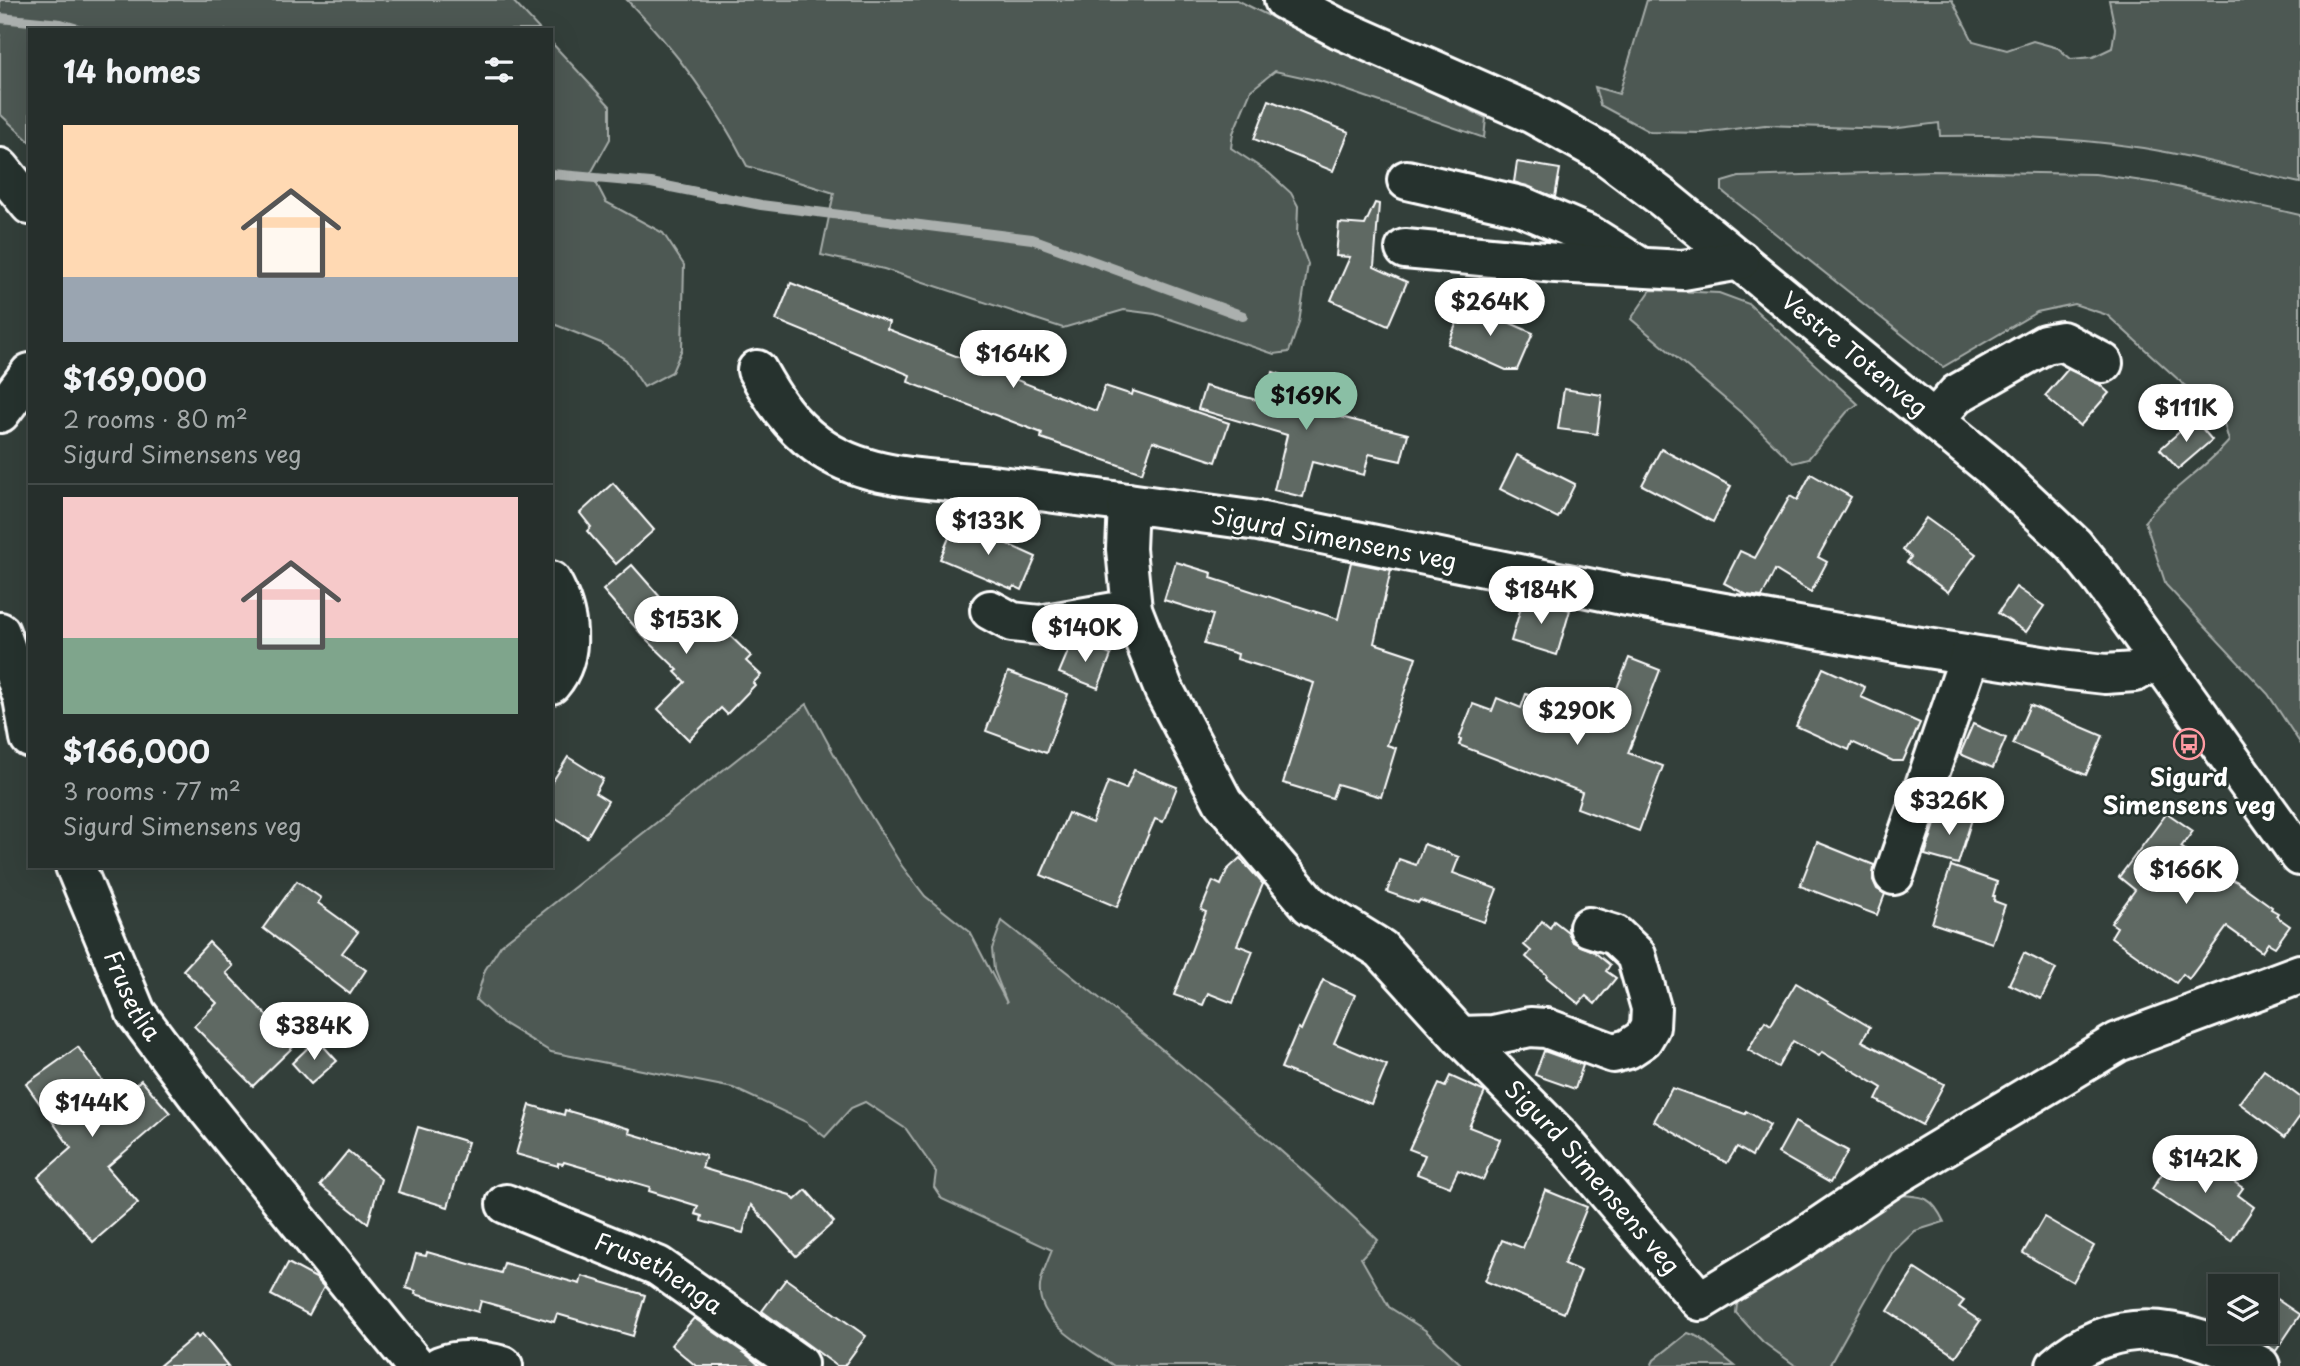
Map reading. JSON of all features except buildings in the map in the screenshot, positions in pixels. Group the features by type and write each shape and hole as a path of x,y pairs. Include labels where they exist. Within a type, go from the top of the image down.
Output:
{"street":[{"name":"Vestre Totenveg","path":"1284,0 1338,28 1486,92 1568,132 1603,153 1655,191 1990,466 2074,545 2102,580 2300,856"},
{"path":"0,168 28,203"},
{"path":"1407,180 1521,206 1591,236 1642,268"},
{"path":"1405,249 1684,271 1740,260"},
{"path":"1934,420 1957,394 2045,344 2062,341 2103,363"},
{"name":"Sigurd Simensens veg","path":"757,370 789,421 818,446 852,463 892,475 1000,486 1258,521 1622,595 1970,655 2105,674 2135,672 2157,660"},
{"path":"0,413 28,376"},
{"name":"Sigurd Simensens veg","path":"1128,503 1126,549 1132,609 1164,690 1223,802 1310,905 1381,949 1460,1037 1560,1137 1700,1301 1795,1243 1890,1179 2118,1042 2300,974"},
{"path":"553,586 564,612 569,645 553,682"},
{"path":"990,610 1012,622 1040,625 1132,609"},
{"path":"0,632 23,698 28,727"},
{"path":"1894,875 1970,655"},
{"name":"Frusetlia","path":"76,868 136,1013 290,1212 416,1366"},
{"path":"1460,1037 1493,1035 1530,1027 1546,1028 1613,1053 1628,1049 1643,1039 1650,1027 1651,1008 1636,955 1615,935 1589,927"},
{"name":"Frusethenga","path":"506,1204 658,1266 799,1365"},
{"path":"2056,1366 2071,1353 2098,1340 2124,1331 2151,1329 2213,1342 2260,1366"},
{"path":"440,1366 452,1362 483,1360 503,1366"}],"shaded area":[{"path":"0,0 512,0 538,28 28,28 28,140 0,114"},
{"path":"627,0 1237,0 1486,118 1484,138 1320,81 1275,71 1251,90 1233,133 1231,148 1269,173 1291,193 1298,206 1297,235 1308,264 1299,323 1289,352 1274,354 1155,314 1124,310 1063,328 884,269 821,255 834,193 747,166 722,121 693,78 662,38"},
{"path":"1647,0 1952,0 1973,41 2007,50 2033,41 2058,48 2071,59 2093,57 2112,48 2115,29 2109,0 2300,0 2300,183 2143,148 2042,138 1940,136 1939,123 1891,129 1765,125 1702,133 1650,132 1600,105 1595,87 1619,94"},
{"path":"553,44 610,106 610,139 591,173 606,202 663,233 684,265 682,349 672,372 644,387 626,360 601,343 553,324"},
{"path":"1932,171 2095,174 2163,184 2300,215 2300,743 2268,694 2166,585 2145,521 2164,500 2229,441 2223,420 2107,315 2074,304 2037,312 1943,367 1722,191 1722,182 1739,177"},
{"path":"1651,290 1719,293 1749,304 1858,404 1847,412 1808,459 1793,463 1745,416 1631,319"},
{"path":"807,704 842,769 902,866 925,896 970,932 1007,1003 994,970 992,949 1002,921 1194,1076 1378,1240 1361,1258 1389,1307 1425,1330 1463,1366 1114,1366 1078,1343 1046,1312 1040,1286 1052,1250 942,1199 934,1187 936,1172 906,1129 865,1102 851,1108 825,1137 806,1122 733,1088 551,1052 498,1020 476,1000 485,970 501,945"},
{"path":"1898,1195 1927,1200 1936,1207 1944,1222 1915,1231 1892,1253 1829,1366 1796,1366 1763,1342 1736,1313 1738,1295"},
{"path":"1688,1333 1699,1337 1735,1366 1651,1366 1654,1360"}],"waterway":[{"path":"0,18 61,24 74,28"},
{"path":"553,174 651,183 761,205 1032,239 1243,316"}],"place":[{"name":"Sigurd Simensens veg","path":"2189,744"}]}
